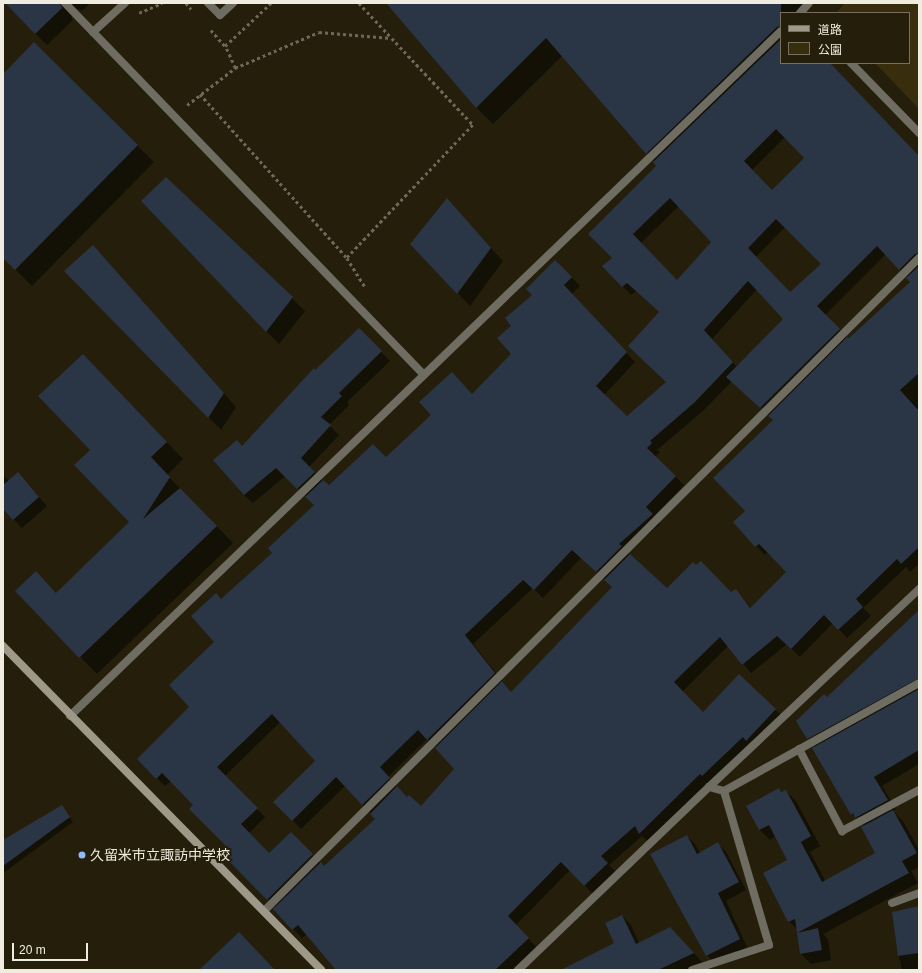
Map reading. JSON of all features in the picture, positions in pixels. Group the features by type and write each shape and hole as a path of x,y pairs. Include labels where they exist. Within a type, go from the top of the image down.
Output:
{"street":[{"path":"65,3 423,374"},
{"path":"93,32 125,3"},
{"path":"208,3 220,15 233,3"},
{"path":"802,12 809,3"},
{"path":"70,716 423,374 780,32"},
{"path":"852,64 919,133"},
{"path":"264,911 919,258"},
{"path":"518,970 709,786 919,589"},
{"path":"3,646 70,716 264,911 320,970"},
{"path":"709,786 724,791 919,683"},
{"path":"799,749 842,831 919,790"},
{"path":"692,970 769,945 724,791"},
{"path":"892,903 919,894"}],"path":[{"path":"347,258 473,125 359,3"},
{"path":"175,116 200,94 236,68 319,32 391,38"},
{"path":"225,46 236,68"},
{"path":"200,94 347,258 368,290"}],"green space":[{"path":"845,3 919,3 919,109 876,64 910,64 910,12 837,12"}],"building":[{"path":"5,3 60,3 62,8 35,34"},
{"path":"386,3 781,3 780,26 777,27 646,154 546,38 476,108"},
{"path":"780,40 780,64 831,64 919,156 919,253 915,254 899,270 877,246 817,306 840,329 760,408 726,377 783,319 748,281 704,330 733,362 695,402 650,441 652,443 647,448 676,476 646,507 653,514 619,544 622,546 596,572 572,550 534,590 523,580 465,635 495,673 427,740 418,730 380,767 390,778 362,805 336,777 292,821 273,802 315,761 272,714 217,767 258,808 241,824 269,853 291,832 313,854 267,900 220,852 226,846 189,809 193,805 162,773 156,779 137,759 189,707 169,685 214,642 191,616 216,593 221,599 272,553 268,548 314,505 305,497 323,480 329,485 373,444 386,457 431,415 419,402 452,372 472,394 511,354 497,338 511,326 505,318 532,295 526,289 555,260 572,277 564,285 627,352 596,386 627,416 666,382 628,346 659,312 627,283 622,287 602,266 612,258 588,234 656,166 653,162","holes":["776,129 804,158 772,190 744,161","670,198 711,242 677,280 633,234","776,219 821,264 790,292 748,248"]},
{"path":"34,42 138,145 15,270 3,258 3,74"},
{"path":"166,177 293,297 266,332 141,201"},
{"path":"447,198 491,248 457,294 410,244"},
{"path":"93,245 224,393 208,418 64,271"},
{"path":"919,266 919,373 900,390 919,411 919,547 901,564 897,559 856,599 863,607 838,630 824,615 791,649 777,636 742,665 720,637 674,682 703,712 739,674 776,709 746,741 743,737 702,776 700,774 639,834 635,826 601,856 608,863 584,886 561,862 508,916 529,938 495,970 336,970 298,925 292,930 273,909 321,862 324,866 375,819 370,814 397,786 407,797 409,795 421,806 454,769 435,748 502,681 511,692 612,587 604,580 630,554 667,588 693,562 696,565 701,561 731,592 736,589 750,608 786,572 759,544 755,547 733,522 745,511 713,478 773,420 768,416 847,337 849,338 910,282 906,278"},
{"path":"359,328 382,351 339,393 342,396 321,417 331,425 301,458 315,472 297,489 276,468 244,495 213,460 237,440 242,446 314,368 315,370"},
{"path":"83,354 167,442 151,457 170,477 143,519 180,488 217,526 79,658 15,591 36,571 56,593 129,522 74,465 90,450 38,396"},
{"path":"18,472 39,497 13,520 3,509 3,485"},
{"path":"919,610 919,678 807,739 796,721 824,694 827,697"},
{"path":"919,689 919,750 874,777 888,800 855,818 853,813 851,815 812,748"},
{"path":"779,788 781,792 786,790 811,836 801,842 822,882 875,853 861,827 893,810 917,853 902,861 909,873 797,933 795,919 788,922 763,873 787,860 769,825 759,830 746,806"},
{"path":"62,805 70,817 3,866 3,840"},
{"path":"687,835 697,854 718,842 739,882 718,893 740,939 706,956 650,854"},
{"path":"919,906 919,953 898,956 892,912"},
{"path":"622,915 636,944 670,927 694,953 658,970 561,970 614,943 605,923"},
{"path":"818,928 822,950 800,954 797,933"},
{"path":"239,932 275,970 199,970"}],"place":[{"name":"久留米市立諏訪中学校","path":"82,855"}]}
